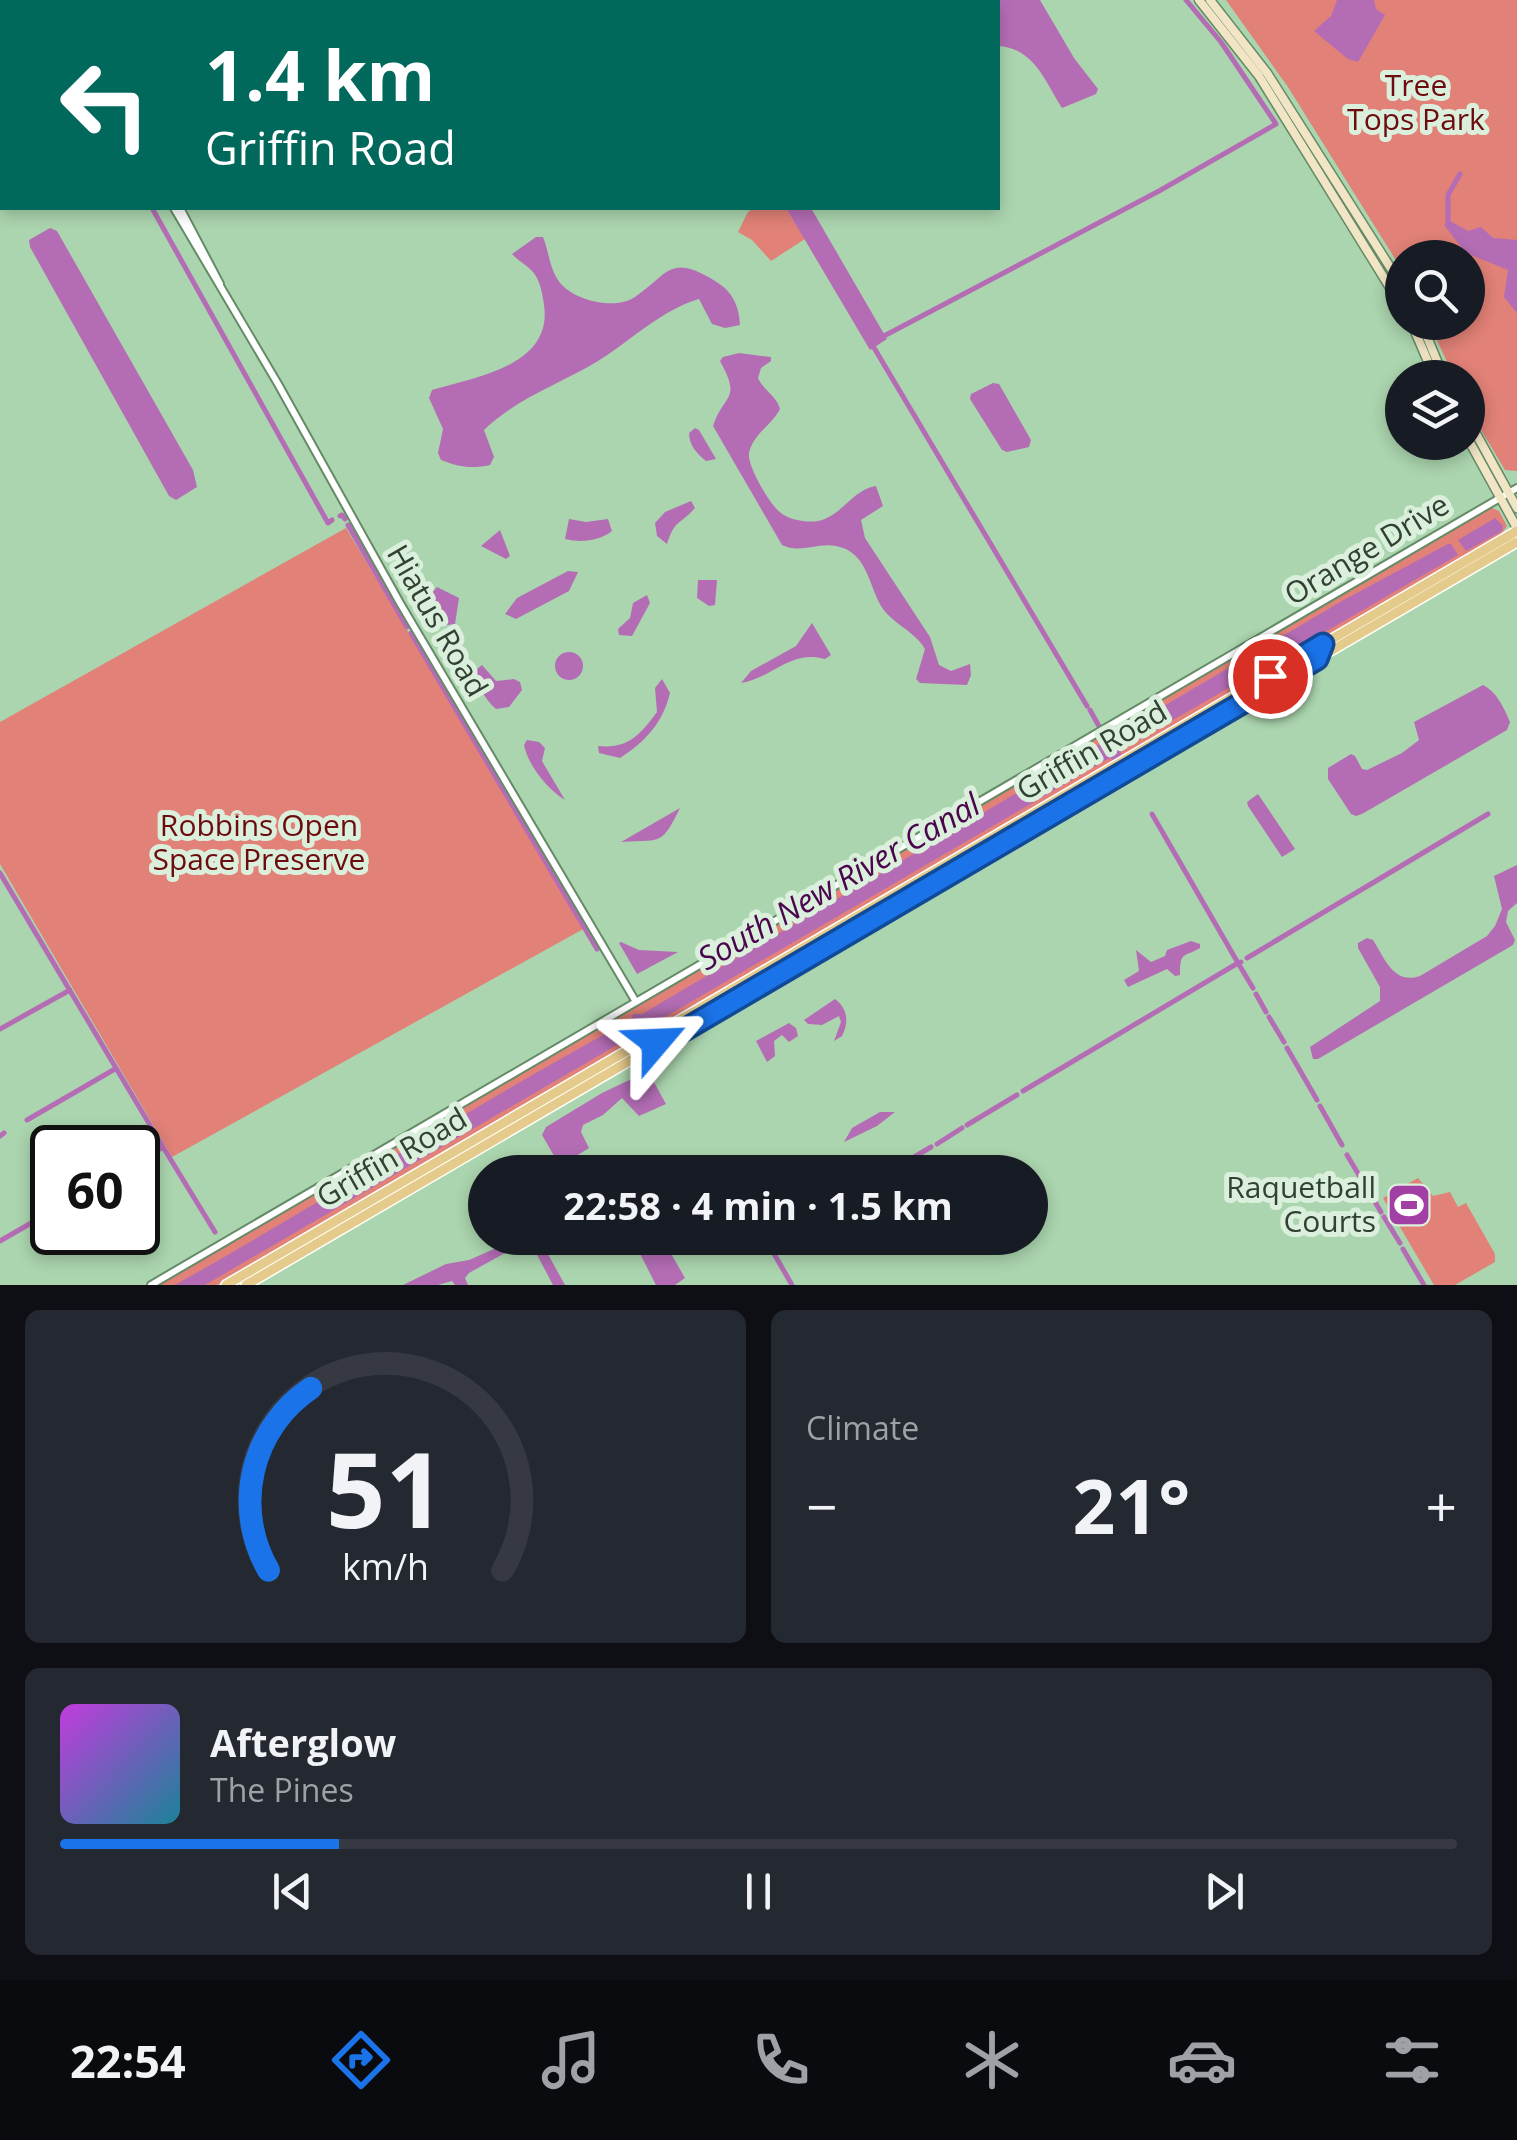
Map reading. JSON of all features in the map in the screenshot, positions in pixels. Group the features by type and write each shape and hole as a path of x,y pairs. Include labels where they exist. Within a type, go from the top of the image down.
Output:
{"main road":[{"path":"1200,0 1259,76 1385,279"},
{"path":"1210,0 1267,73 1385,259"},
{"path":"1485,450 1517,508"},
{"path":"1483,460 1508,493 1517,529"},
{"name":"Griffin Road","path":"226,1285 1517,529"},
{"name":"Griffin Road","path":"246,1285 1517,542"},
{"path":"1345,642 1357,624"},
{"path":"1317,659 1323,644"},
{"path":"656,1034 657,1046"},
{"path":"644,1054 645,1040"}],"street":[{"name":"Hiatus Road","path":"178,210 407,615 634,1003"},
{"name":"Orange Drive","path":"151,1285 1508,493"}],"green space":[{"name":"Tree Tops Park","path":"1226,0 1517,0 1517,471 1505,470 1485,436 1485,360 1446,360 1437,340 1485,340 1485,240 1385,243 1288,87"},
{"path":"787,210 805,239 771,261 752,240 738,232 748,212"},
{"path":"1492,508 1499,511 1507,526 1500,536 217,1285 156,1285"},
{"name":"Robbins Open Space Preserve","path":"346,528 585,928 172,1157 160,1137 160,1125 153,1125 0,864 0,722"},
{"path":"1418,1178 1433,1196 1450,1192 1458,1207 1466,1203 1495,1254 1495,1262 1455,1285 1434,1285 1383,1198"}],"shaded area":[{"path":"1000,0 1040,0 1074,58 1098,89 1096,94 1062,108 1030,59 1000,46"},
{"path":"1337,0 1374,0 1376,9 1385,15 1358,62 1348,59 1314,31 1331,16"},
{"path":"787,210 812,210 887,339 870,350"},
{"path":"1450,221 1468,231 1481,227 1493,238 1517,240 1517,313 1504,297 1508,270 1485,261 1485,240 1456,240 1444,225"},
{"path":"50,228 57,231 193,470 197,487 176,500 169,496 30,247 29,240"},
{"path":"536,237 543,237 558,280 583,298 605,303 626,301 663,274 688,268 726,289 736,305 740,325 725,328 712,324 699,299 685,304 598,361 497,419 484,430 494,457 490,465 465,467 441,460 438,453 443,429 429,398 432,390 507,366 524,355 544,326 538,281 512,254"},
{"path":"739,353 771,357 758,378 780,409 754,440 749,459 771,502 789,517 818,521 876,486 883,506 861,520 865,538 930,637 939,665 951,671 970,664 967,685 920,683 916,679 925,649 881,606 854,555 836,546 782,545 713,426 730,390 720,361"},
{"path":"999,384 1031,440 1029,447 1002,450 970,399 971,394"},
{"path":"695,428 716,459 706,461 694,449 689,433"},
{"path":"691,501 695,508 675,526 667,544 657,536 655,523 665,512"},
{"path":"1495,518 1503,526 1502,531 1466,551 1458,540"},
{"path":"569,519 608,519 612,531 590,540 565,539"},
{"path":"500,530 510,556 506,559 481,546"},
{"path":"1448,544 1458,555 1121,750 1121,756 1113,761 1106,760 205,1285 175,1285 1342,601"},
{"path":"568,571 578,572 569,591 516,619 505,614 517,598"},
{"path":"698,580 717,580 715,605 709,606 697,598"},
{"path":"437,587 459,598 455,624 447,625 435,610 431,594"},
{"path":"647,595 650,603 632,636 619,635 618,629 630,618 633,603"},
{"path":"812,623 831,655 825,659 792,661 741,683 751,671 796,646"},
{"path":"569,652 579,656 583,666 579,676 569,680 559,676 555,666 559,656"},
{"path":"482,665 496,681 520,682 522,690 509,707 496,709 485,696 476,670"},
{"path":"662,679 670,693 652,731 620,758 599,753 598,746 625,743 645,727 657,712 655,688"},
{"path":"1483,685 1503,706 1510,722 1507,730 1362,814 1351,814 1328,779 1328,768 1351,754 1367,770 1402,753 1419,740 1414,722"},
{"path":"527,740 539,742 545,748 542,761 565,800 539,776 526,753"},
{"path":"1258,794 1295,849 1282,857 1248,806 1247,802"},
{"path":"680,808 658,839 621,842"},
{"path":"1517,865 1517,903 1508,911 1506,922 1515,940 1513,945 1313,1059 1310,1047 1380,1001 1380,987 1358,943 1367,938 1373,940 1397,974 1420,976 1487,936 1502,909 1494,876"},
{"path":"1191,941 1200,944 1200,948 1182,959 1180,975 1175,976 1167,969 1128,987 1124,980 1139,971 1136,950 1151,962 1165,956 1167,950"},
{"path":"621,942 639,950 678,952 637,974"},
{"path":"835,999 845,1011 846,1026 842,1036 834,1041 841,1022 839,1016 822,1025 804,1020"},
{"path":"789,1023 798,1036 789,1042 782,1035 774,1041 775,1056 767,1062 756,1041"},
{"path":"644,1073 650,1075 666,1104 639,1116 622,1098 603,1115 583,1125 581,1132 589,1148 578,1155 554,1155 542,1135 546,1127"},
{"path":"880,1112 895,1112 844,1142 852,1128"},
{"path":"480,1255 502,1255 469,1273 465,1278 468,1285 455,1285 452,1281 403,1285 446,1264"},
{"path":"537,1255 548,1255 565,1285 553,1285"},
{"path":"641,1255 672,1255 685,1278 675,1285 656,1285"}],"waterway":[{"path":"882,337 1159,191 1276,124 1221,42 1186,0"},
{"path":"1448,223 1448,195 1460,174"},
{"path":"153,210 328,523 332,520"},
{"path":"873,346 1087,706"},
{"path":"340,516 345,519"},
{"path":"348,525 407,627"},
{"path":"411,633 597,949"},
{"path":"1090,710 1100,728"},
{"path":"1023,1091 1238,963 1152,814"},
{"path":"1247,958 1488,814"},
{"path":"0,873 163,1147"},
{"path":"1241,962 1238,963 1253,988"},
{"path":"0,1029 70,990"},
{"path":"1256,994 1266,1012"},
{"path":"1269,1017 1284,1042"},
{"path":"1287,1048 1317,1100"},
{"path":"27,1120 115,1069"},
{"path":"967,1125 1017,1095"},
{"path":"1320,1106 1342,1145"},
{"path":"937,1144 962,1128"},
{"path":"0,1136 4,1133"},
{"path":"160,1149 163,1147 215,1232"},
{"path":"918,1155 931,1147"},
{"path":"1347,1155 1381,1212"},
{"path":"1384,1217 1400,1243"},
{"path":"0,1241 30,1224"},
{"path":"1403,1249 1424,1285"},
{"path":"775,1255 792,1285"}],"place":[{"name":"Raquetball Courts","path":"1409,1205"}],"route":[{"path":"656,1042 657,1046 1317,659 1323,644 1270,676"}],"water label":[{"name":"South New River Canal","path":"839,882"}]}
